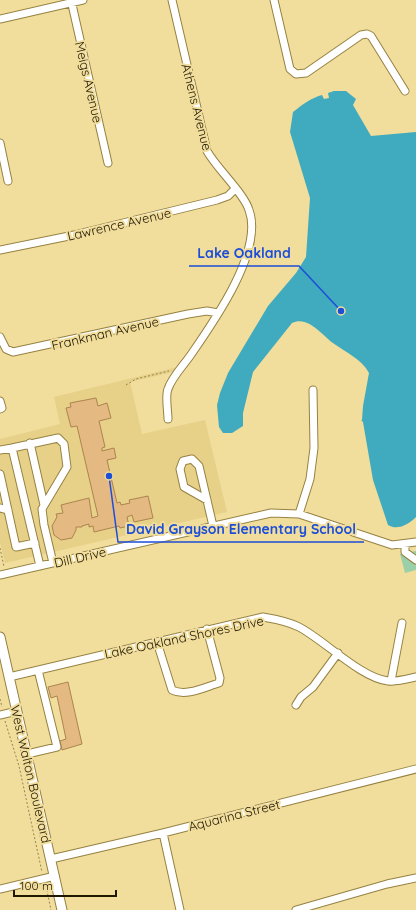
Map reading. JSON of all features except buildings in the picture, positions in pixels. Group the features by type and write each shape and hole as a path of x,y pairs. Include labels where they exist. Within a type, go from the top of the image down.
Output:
{"main road":[{"name":"West Walton Boulevard","path":"0,637 62,910"}],"street":[{"path":"0,19 71,1 83,0"},
{"name":"Athens Avenue","path":"168,419 167,389 218,313 238,278 249,251 252,235 249,210 215,165 207,151 172,0"},
{"path":"274,0 290,69 296,74 306,73 361,35 367,34 371,36 405,91"},
{"name":"Meigs Avenue","path":"71,1 108,163"},
{"path":"0,143 8,181"},
{"name":"Lawrence Avenue","path":"0,250 74,235 218,200 228,196 235,190"},
{"name":"Frankman Avenue","path":"0,337 6,349 14,352 188,314 207,311 218,313"},
{"path":"299,514 310,479 314,448 313,390"},
{"path":"0,401 2,408 0,409"},
{"path":"0,450 58,438 64,444 67,467 44,505 42,515 52,563"},
{"path":"30,443 44,505"},
{"path":"12,448 40,566"},
{"path":"207,500 184,487 180,469 183,461 192,459 197,462 207,500 213,526"},
{"path":"0,474 16,548 35,544"},
{"path":"0,508 8,510"},
{"name":"Dill Drive","path":"3,575 271,513 299,514 386,544 405,544 416,542"},
{"path":"405,544 406,552 416,560"},
{"name":"Lake Oakland Shores Drive","path":"9,677 263,617 284,621 298,626 338,654 376,677 391,681 416,677"},
{"path":"391,681 402,623"},
{"path":"157,642 172,690 178,693 186,692 219,683 220,678 207,630"},
{"path":"296,705 301,697 313,687 338,654"},
{"path":"27,754 57,747 38,670"},
{"path":"2,715 17,711"},
{"name":"Aquarina Street","path":"51,858 163,833 416,769"},
{"path":"163,833 180,910"},
{"path":"0,889 55,876"},
{"path":"296,910 387,884 416,878"}],"path":[{"path":"126,385 136,379 181,369"},
{"path":"0,548 3,575"},
{"path":"0,699 2,715 19,766 51,910"}],"shaded area":[{"path":"178,367 177,371 130,382 142,434 205,420 227,512 5,563 0,542 0,439 60,424 54,397"}],"green space":[{"path":"416,551 416,570 405,573 400,554"}],"water":[{"path":"334,91 346,91 356,99 353,105 371,136 416,132 416,517 407,524 399,527 392,527 388,525 373,480 363,422 361,420 369,373 358,360 309,324 298,321 292,323 253,372 243,413 243,426 232,433 223,433 219,427 217,405 228,373 268,306 296,273 306,257 310,198 290,132 293,112 318,96 322,95 324,99 329,98 328,93"}],"place":[{"name":"Lake Oakland","path":"341,311"},
{"name":"David Grayson Elementary School","path":"109,476"}]}
